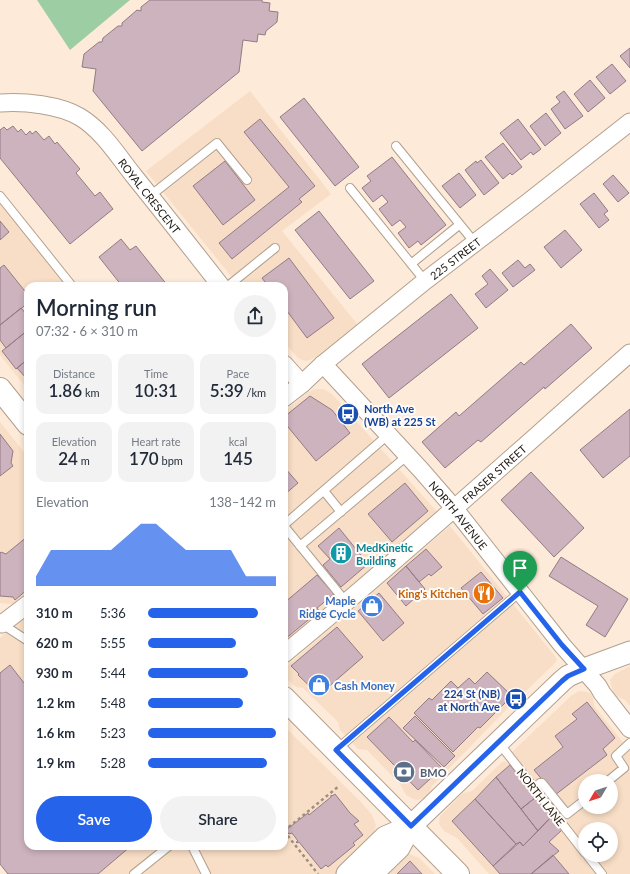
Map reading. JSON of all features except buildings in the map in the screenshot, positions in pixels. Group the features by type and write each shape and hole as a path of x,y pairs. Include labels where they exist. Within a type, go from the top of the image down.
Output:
{"main road":[{"path":"0,389 24,419"},
{"path":"288,702 458,874"}],"street":[{"name":"ROYAL CRESCENT","path":"0,103 38,105 56,108 86,121 98,131 218,282"},
{"name":"225 STREET","path":"288,395 323,364 425,281 630,122"},
{"name":"FRASER STREET","path":"288,651 346,602 630,353"},
{"name":"NORTH AVENUE","path":"323,364 389,434 454,508 562,645 598,686 630,729"},
{"path":"288,368 302,384"},
{"path":"1,624 24,607"},
{"path":"372,874 399,848 411,826 562,681 568,676 584,669 630,652"},
{"path":"347,874 385,837 411,826"}],"lane":[{"path":"150,196 217,143 247,180"},
{"path":"396,146 475,243"},
{"path":"350,188 425,281"},
{"path":"0,196 69,282"},
{"path":"411,264 459,225"},
{"path":"233,282 276,248"},
{"path":"288,522 389,434"},
{"path":"300,546 408,455"},
{"path":"324,491 341,512"},
{"path":"288,531 346,602"},
{"path":"336,750 520,592"},
{"path":"1,624 24,638"},
{"name":"NORTH LANE","path":"498,742 578,844"},
{"path":"617,774 624,768 616,756 630,743"},
{"path":"534,788 542,783 567,814 578,805"},
{"path":"134,874 164,850"},
{"path":"194,850 206,874"},
{"path":"593,862 602,874"}],"path":[{"path":"288,828 339,786"},
{"path":"288,836 318,874"}],"shaded area":[{"path":"250,91 331,194 282,231 358,325 320,355 305,361 298,358 288,347 288,282 236,282 146,171"},
{"path":"0,195 69,282 24,282 24,385 0,355"},
{"path":"315,389 323,389 332,394 439,514 339,595 288,640 288,409 307,393"},
{"path":"0,422 24,452 24,597 18,602 12,604 0,603"},
{"path":"450,526 557,660 432,786 429,793 422,799 417,800 406,795 400,784 367,750 358,749 340,730 338,722 303,688 296,687 288,680 288,666"},
{"path":"24,617 24,850 288,850 288,730 362,803 372,815 376,825 374,833 370,840 339,874 18,874 0,852 0,638"},
{"path":"630,666 630,706 625,700 616,696 613,692 610,680 615,674"},
{"path":"581,691 591,694 594,706 630,751 630,874 489,874 457,838 444,831 439,824 440,816 463,793 472,791 502,762 504,761 507,763 513,756 512,752 571,696"},
{"path":"409,854 419,858 435,874 385,874"}],"green space":[{"path":"37,0 130,0 70,50"}],"place":[{"name":"North Ave (WB) at 225 St","path":"348,414"},
{"name":"MedKinetic Building","path":"341,553"},
{"name":"King's Kitchen","path":"484,593"},
{"name":"Maple Ridge Cycle","path":"372,606"},
{"name":"Cash Money","path":"319,685"},
{"name":"224 St (NB) at North Ave","path":"516,699"},
{"name":"BMO","path":"404,772"}],"route":[{"path":"520,592 562,645 584,669 568,676 562,681 411,826 336,750 520,592"}]}
